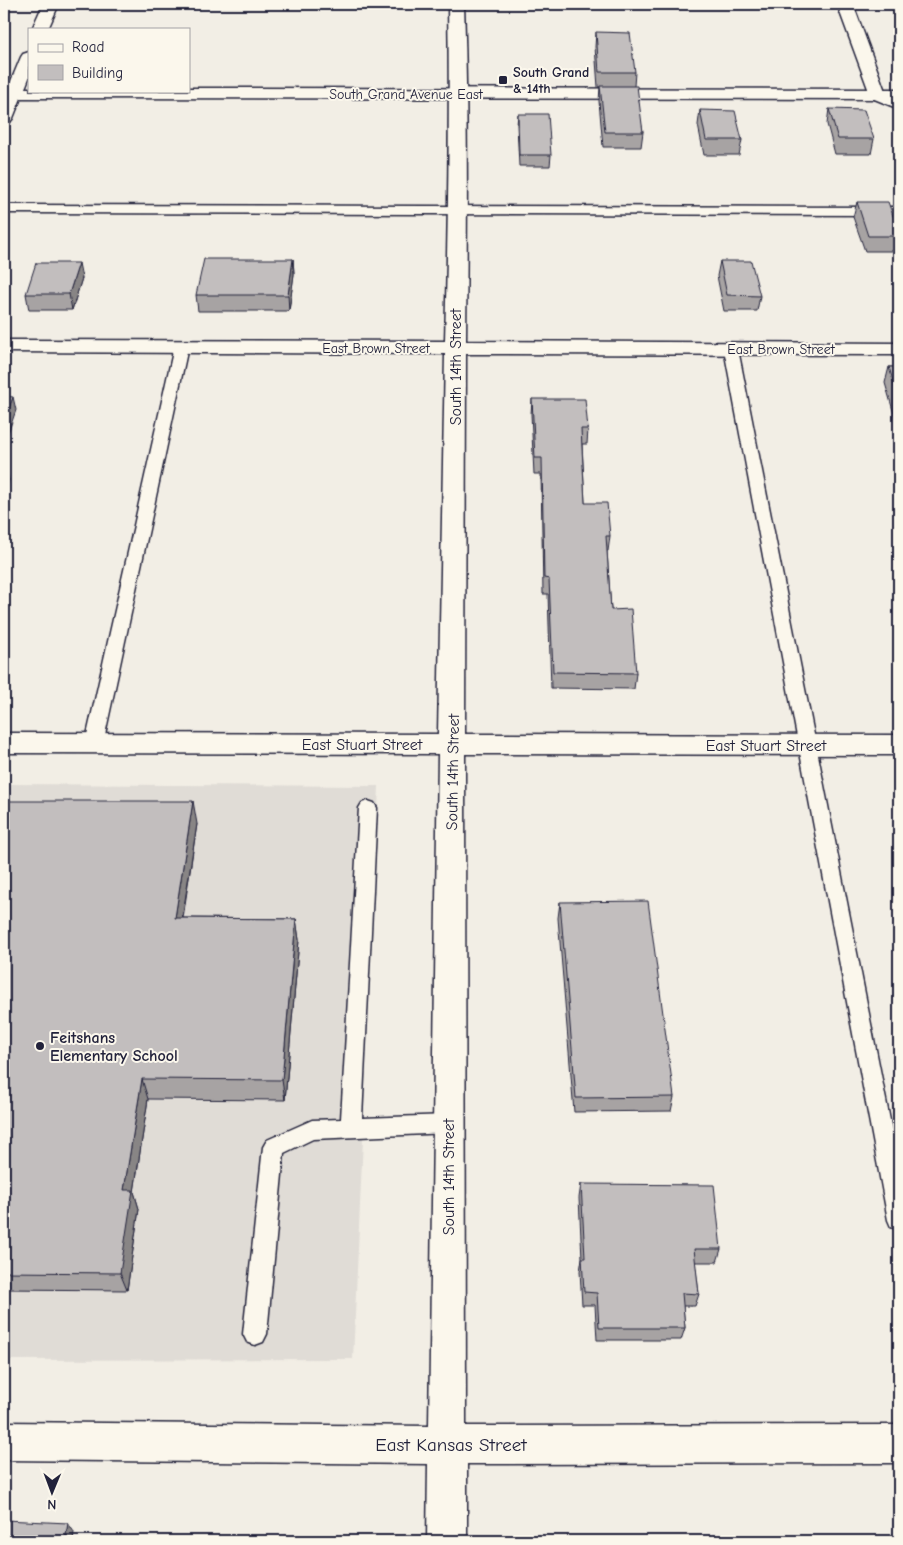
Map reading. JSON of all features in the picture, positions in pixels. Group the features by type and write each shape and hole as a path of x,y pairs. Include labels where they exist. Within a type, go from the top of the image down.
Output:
{"street":[{"path":"40,28 50,4"},
{"name":"South 14th Street","path":"447,1541 446,1445 458,94 456,4"},
{"path":"845,4 878,94 899,104"},
{"path":"4,118 9,93 28,60"},
{"name":"South Grand Avenue East","path":"9,93 899,94"},
{"name":"East Brown Street","path":"4,346 899,349"},
{"name":"East Stuart Street","path":"4,743 899,746"},
{"name":"East Kansas Street","path":"4,1441 446,1445 899,1444"}],"lane":[{"path":"4,209 899,211"},
{"path":"94,744 181,347"},
{"path":"731,349 899,1220"},
{"path":"351,1128 368,808"},
{"path":"255,1334 274,1147 312,1130 449,1124"}],"shaded area":[{"path":"4,784 379,786 353,1359 4,1360"}],"building":[{"path":"596,32 630,33 635,72 599,72"},
{"path":"600,86 637,86 643,132 605,132"},
{"path":"829,109 864,110 874,139 838,139"},
{"path":"700,110 735,111 742,140 706,140"},
{"path":"518,114 548,114 551,155 519,155"},
{"path":"857,202 888,202 899,236 868,236"},
{"path":"204,259 293,259 288,295 196,295"},
{"path":"720,261 751,261 760,296 727,295"},
{"path":"36,263 79,263 69,294 26,294"},
{"path":"889,367 899,367 899,401"},
{"path":"4,396 13,397 4,421"},
{"path":"532,399 585,399 588,429 581,429 585,503 607,503 610,536 606,536 611,610 631,609 636,673 553,672 549,579 544,578 542,458 535,458"},
{"path":"4,801 193,801 175,918 296,919 282,1080 142,1079 124,1190 133,1190 120,1273 4,1272"},
{"path":"648,901 674,1097 576,1098 560,902"},
{"path":"581,1184 714,1185 721,1249 694,1249 699,1294 682,1293 685,1328 599,1328 597,1293 584,1292 582,1258 585,1258"},
{"path":"4,1520 68,1523 65,1541 4,1541"}],"place":[{"name":"South Grand & 14th","path":"503,80"},
{"name":"Feitshans Elementary School","path":"40,1046"}]}
